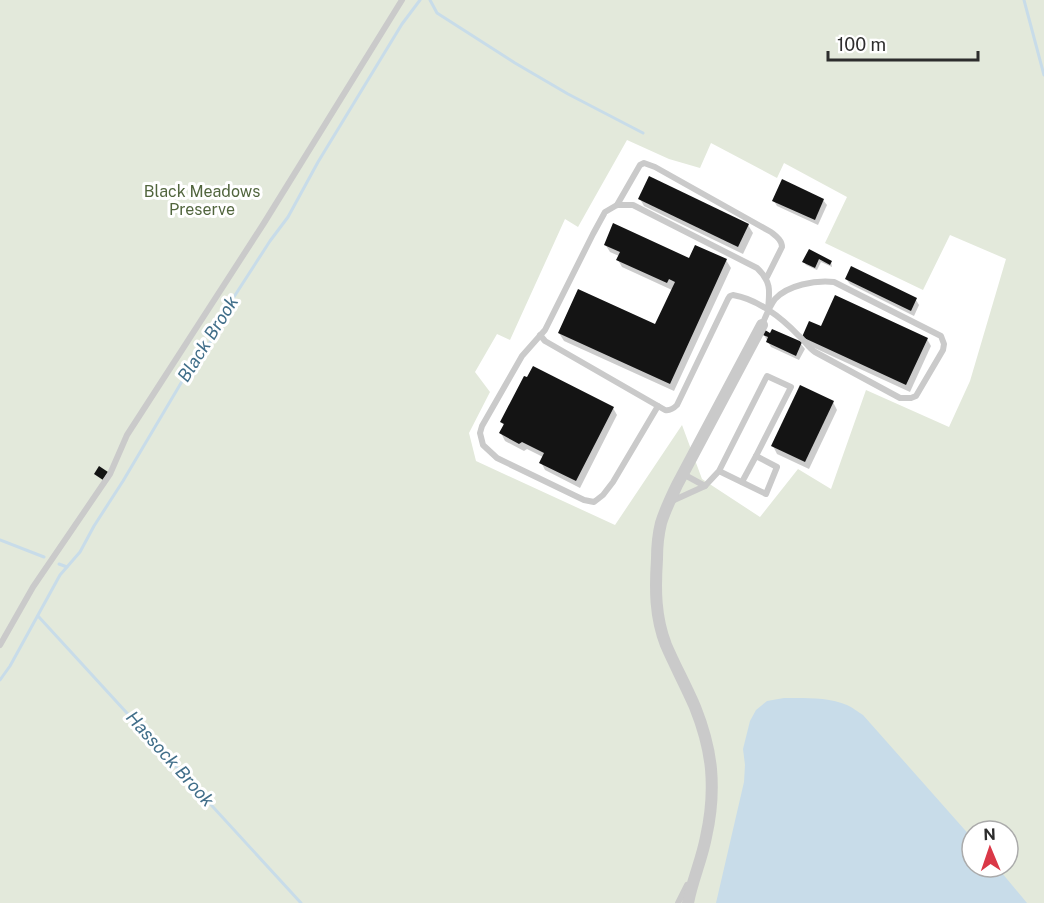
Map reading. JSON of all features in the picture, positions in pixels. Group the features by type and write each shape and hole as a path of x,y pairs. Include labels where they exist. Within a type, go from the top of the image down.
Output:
{"street":[{"path":"688,903 706,838 712,791 708,750 696,708 666,645 659,623 656,602 657,541 669,503 683,474 762,325"}],"lane":[{"path":"0,645 33,587 110,474 127,435 264,223 402,0"},
{"path":"658,406 613,482 594,502 584,500 497,458 483,446 480,433 522,356 545,330 605,212 617,205 640,165 644,163 656,167 771,232 779,239 782,247 767,277"},
{"path":"617,205 633,205 757,268 767,277 770,291 768,309 762,325"},
{"path":"540,335 545,341 669,411 676,405 730,296 735,295 768,309 799,335 810,349 900,398 916,396 943,350 944,344 941,336 834,282 810,283 788,290 768,309"},
{"path":"669,503 705,486 719,471 767,376 791,387 742,482"},
{"path":"719,471 766,494 777,467 756,456"},
{"path":"683,474 705,486"},
{"path":"678,903 698,865"}],"green space":[{"name":"Black Meadows Preserve","path":"0,0 1044,0 1044,903 0,903","holes":["627,140 669,159 700,168 711,143 777,178 784,163 847,197 825,243 923,290 950,235 1006,259 970,381 949,427 866,390 831,489 798,469 760,517 702,479 682,425 615,525 476,461 469,433 490,392 475,372 497,334 510,340 565,219 578,227"]}],"water":[{"path":"784,698 816,698 840,702 863,715 960,824 960,879 1007,879 1027,903 716,903 744,782 743,749 750,721 756,710 767,701"}],"building":[{"path":"649,176 749,224 738,247 638,199"},
{"path":"782,179 824,199 815,220 772,201"},
{"path":"613,223 689,258 695,245 727,259 670,384 558,333 578,289 655,324 675,282 669,279 667,283 616,260 620,252 604,245"},
{"path":"809,249 832,261 830,265 819,259 815,268 802,262"},
{"path":"851,266 917,298 911,311 845,279"},
{"path":"835,295 928,338 906,385 802,337 809,321 821,326"},
{"path":"772,329 802,342 796,356 766,342 768,337 763,335 765,330 770,333"},
{"path":"533,366 614,407 576,481 539,463 544,453 522,442 519,444 499,433 504,424 500,422 524,376 527,377"},
{"path":"800,385 834,401 805,462 771,446"},
{"path":"99,466 108,472 103,480 94,474"}],"waterway":[{"name":"Black Brook","path":"0,680 60,575 80,552 184,378 211,341 230,303 288,217 318,162 402,24 420,0"},
{"path":"430,0 437,13 515,63 643,133"},
{"path":"1024,0 1044,75"},
{"path":"0,540 44,557"},
{"name":"Black Brook","path":"59,564 67,567"},
{"name":"Hassock Brook","path":"38,616 301,903"}]}
